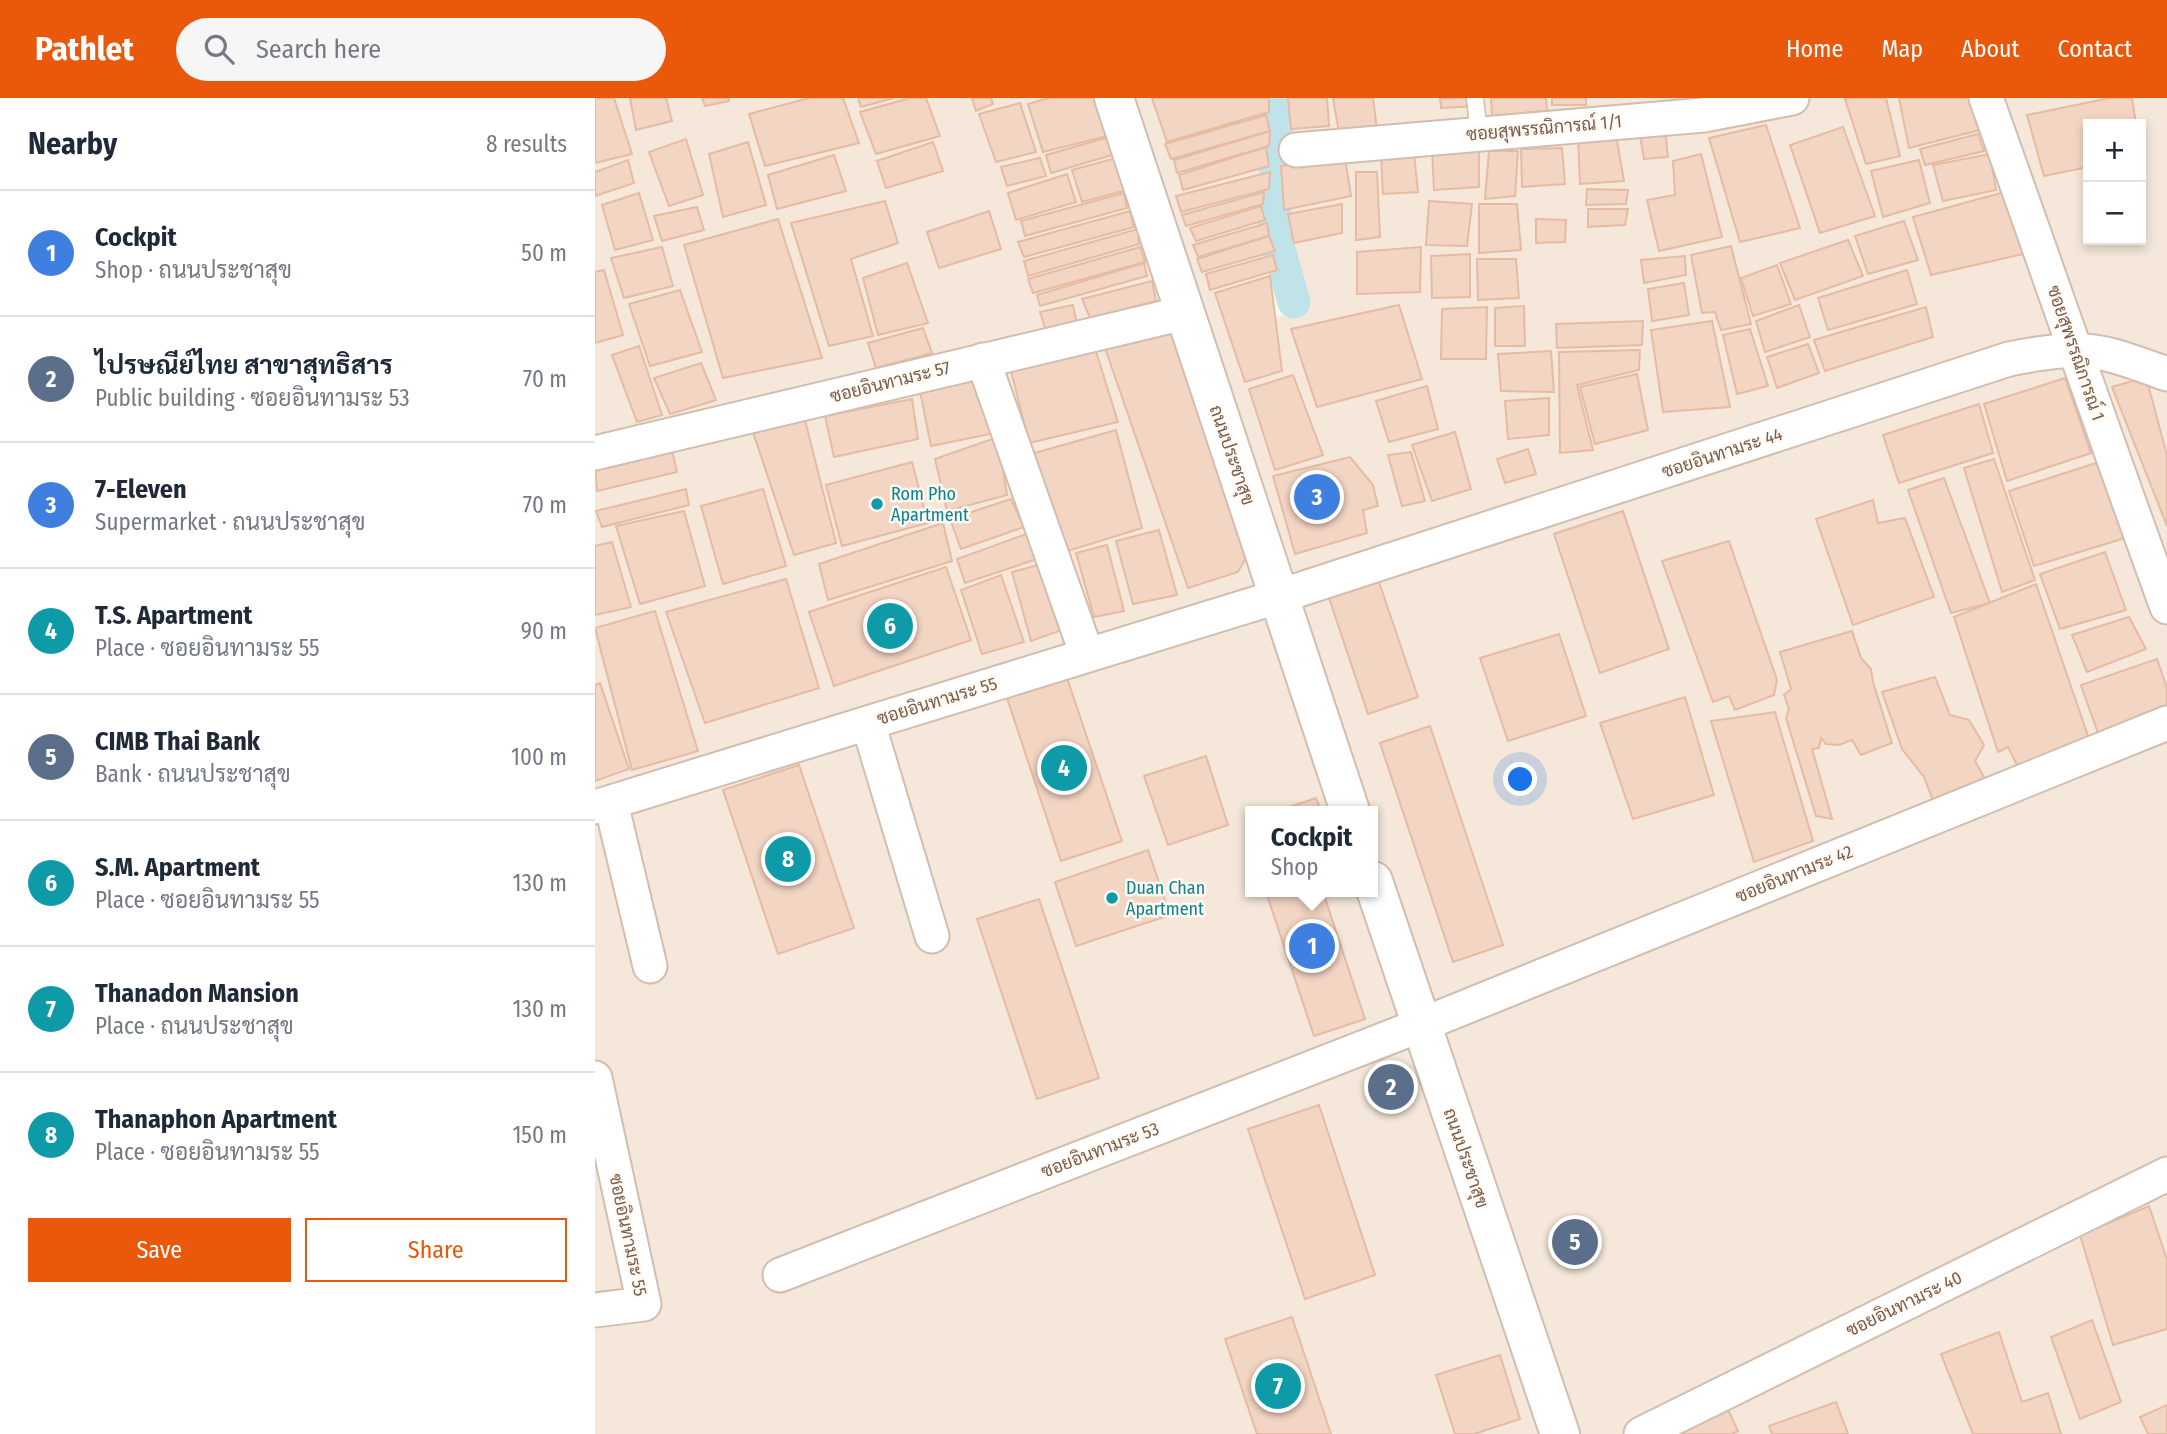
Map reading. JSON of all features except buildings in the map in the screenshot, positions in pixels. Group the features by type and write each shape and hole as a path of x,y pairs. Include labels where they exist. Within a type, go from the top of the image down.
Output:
{"street":[{"name":"ถนนประชาสุข","path":"1114,98 1348,806"},
{"name":"ซอยสุพรรณิการณ์ 1/1","path":"1296,150 1479,132 1704,115 1791,98"},
{"name":"ซอยสุพรรณิการณ์ 1","path":"1986,98 2167,607"},
{"name":"ซอยอินทามระ 57","path":"595,453 1184,313"},
{"name":"ซอยอินทามระ 44","path":"1280,596 2009,359 2042,352 2076,350 2112,355 2167,374"},
{"path":"983,360 1087,655"},
{"name":"ซอยอินทามระ 55","path":"603,805 1280,596"},
{"path":"867,723 932,936"},
{"name":"ซอยอินทามระ 42","path":"1421,1025 2167,723"},
{"path":"603,805 650,966"},
{"name":"ถนนประชาสุข","path":"1378,896 1560,1434"},
{"name":"ซอยอินทามระ 53","path":"780,1275 1421,1025"},
{"name":"ซอยอินทามระ 55","path":"595,1077 644,1304 595,1310"},
{"name":"ซอยอินทามระ 40","path":"1641,1434 2167,1174"}],"lane":[{"path":"1475,98 1479,132"}],"shaded area":[{"path":"595,98 1269,98 1271,319 1302,310 1279,227 1285,165 1283,98 2167,98 2167,1434 595,1434"}],"waterway":[{"path":"1278,98 1274,232 1294,302"}],"place":[{"name":"7-Eleven","path":"1317,497"},
{"name":"Rom Pho Apartment","path":"877,504"},
{"name":"S.M. Apartment","path":"890,626"},
{"name":"T.S. Apartment","path":"1064,768"},
{"name":"Thanaphon Apartment","path":"788,859"},
{"name":"Duan Chan Apartment","path":"1112,898"},
{"name":"Cockpit","path":"1312,946"},
{"name":"ไปรษณีย์ไทย สาขาสุทธิสาร","path":"1391,1087"},
{"name":"CIMB Thai Bank","path":"1575,1242"},
{"name":"Thanadon Mansion","path":"1278,1386"}]}
